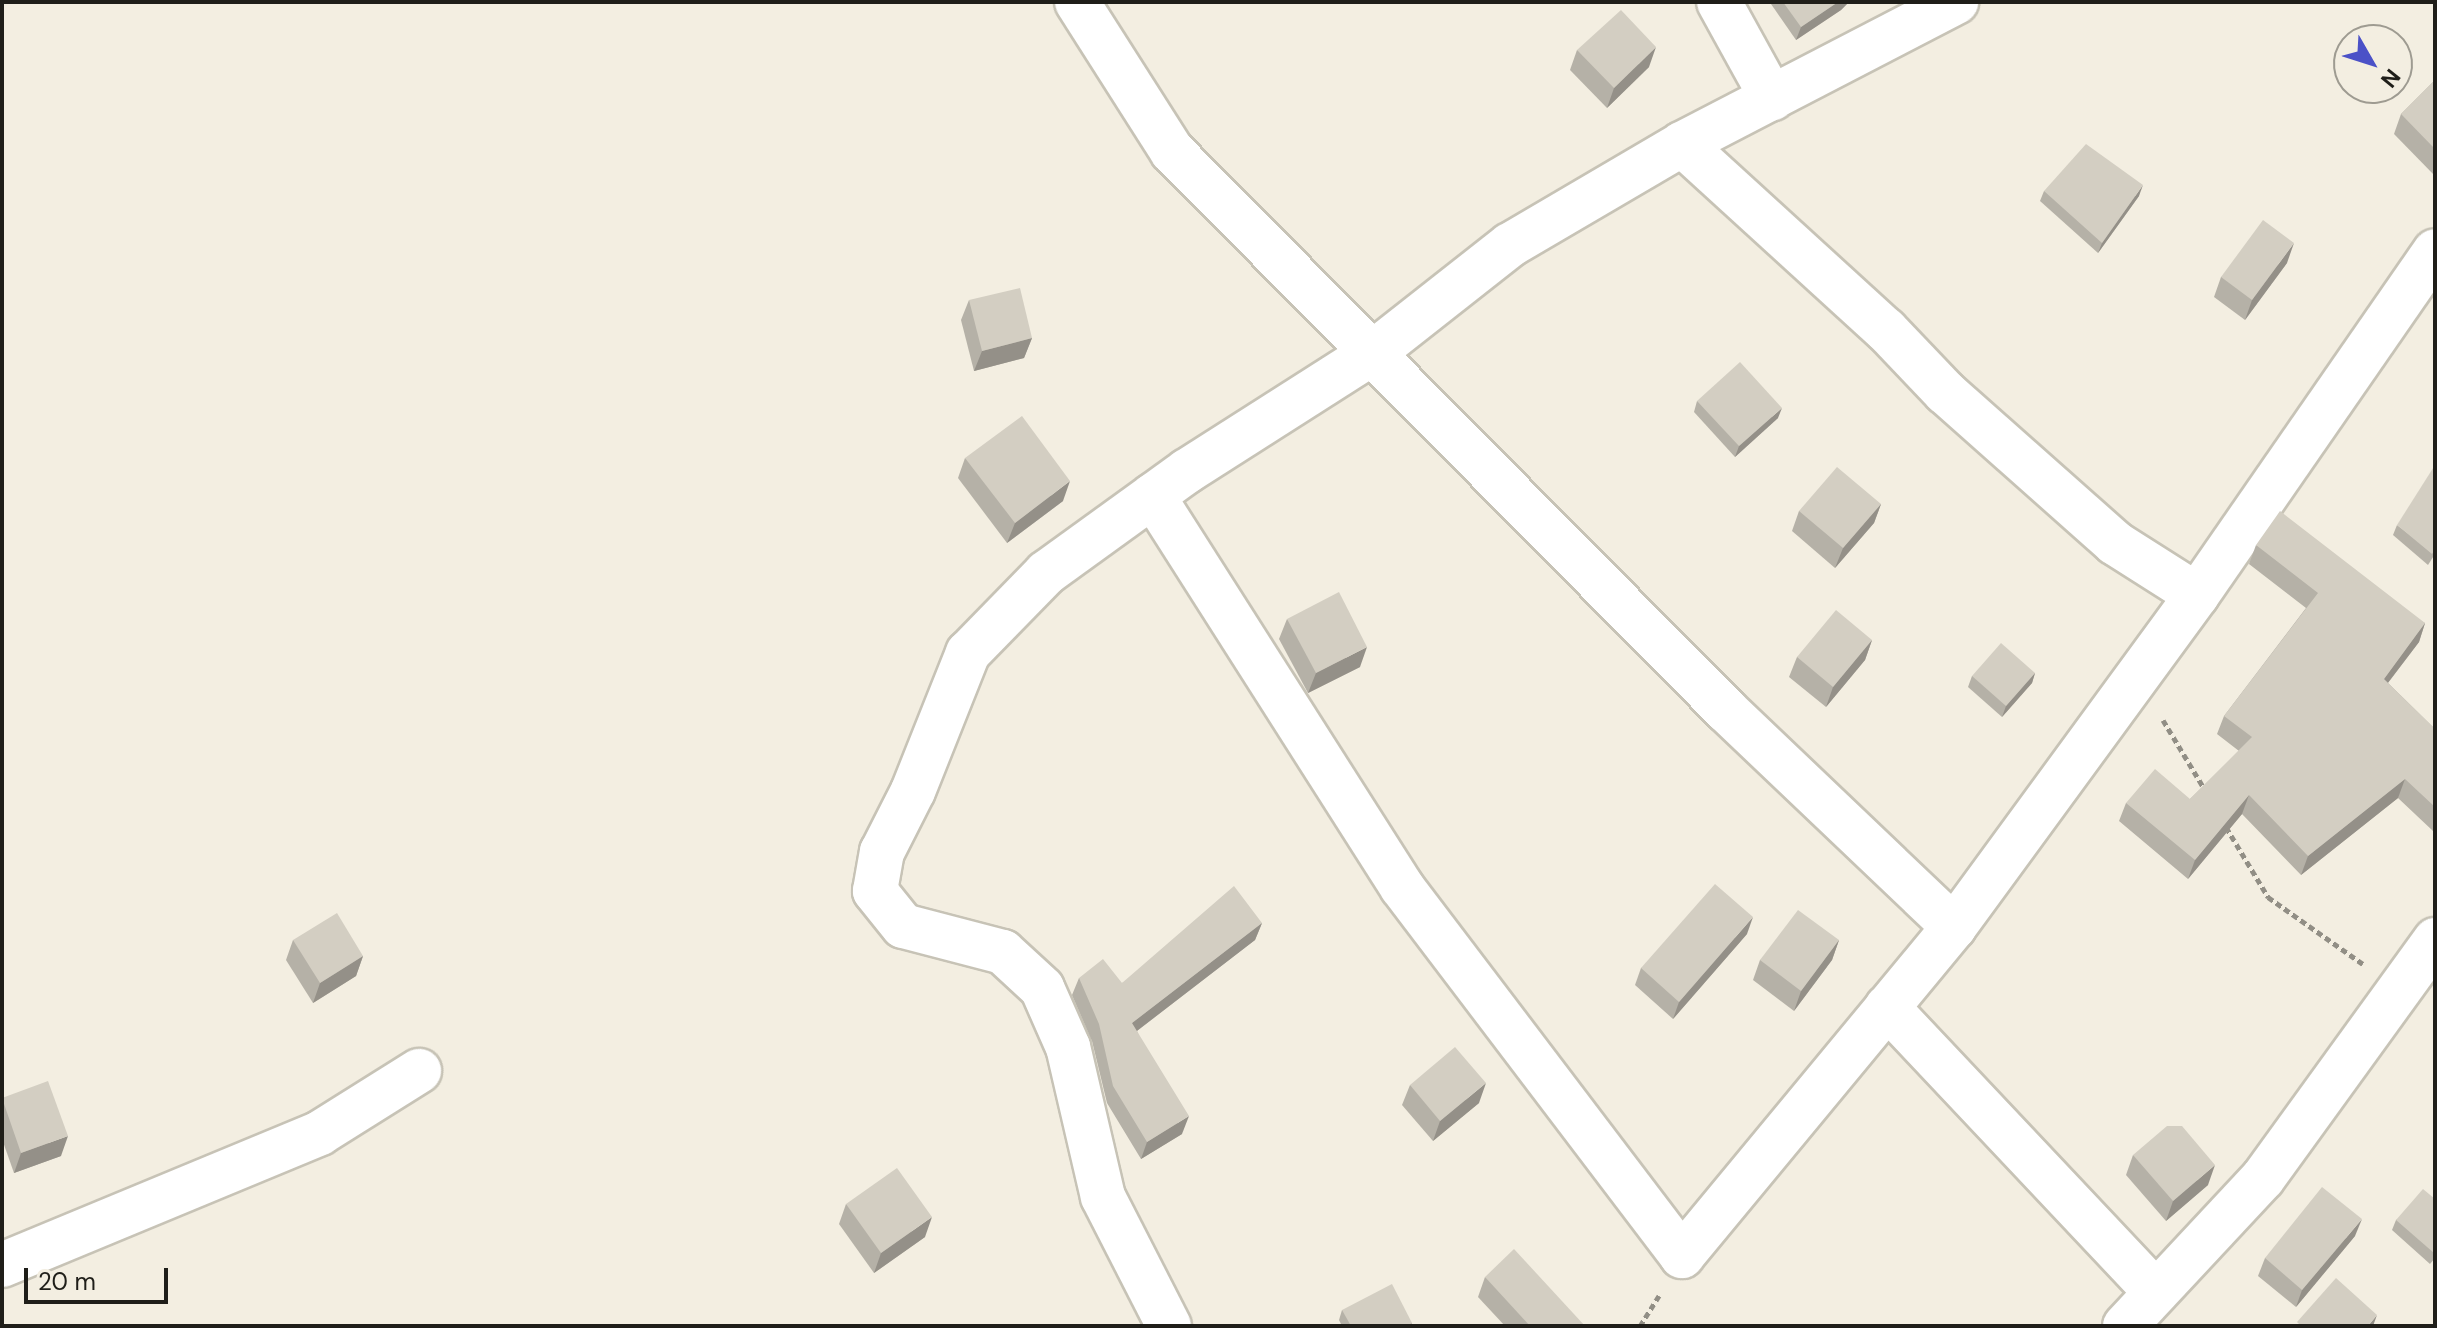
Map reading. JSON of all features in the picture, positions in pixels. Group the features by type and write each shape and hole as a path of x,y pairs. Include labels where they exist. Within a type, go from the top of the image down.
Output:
{"street":[{"path":"1077,2 1172,151 1726,710 1954,927"},
{"path":"1719,2 1772,98"},
{"path":"1169,1326 1103,1197 1068,1047 1042,988 1003,952 903,926 875,891 882,852 913,791 968,653 1046,573 1153,496 1374,352 1510,245 1682,144 1956,2"},
{"path":"1682,144 1886,330 1945,392 2115,543 2197,595"},
{"path":"1153,496 1402,887 1682,1256 1954,927 2197,595 2435,251"},
{"path":"2125,1326 2263,1178 2435,940"},
{"path":"1887,1007 2156,1292"},
{"path":"2,1265 320,1133 419,1071"}],"path":[{"path":"2160,714 2214,805"},
{"path":"2222,818 2268,897 2369,969"}],"building":[{"path":"1783,2 1838,2 1801,27"},
{"path":"1621,10 1656,47 1614,88 1577,50"},
{"path":"2435,80 2435,149 2401,114"},
{"path":"2086,144 2143,185 2102,243 2044,191"},
{"path":"2263,220 2294,243 2252,300 2221,277"},
{"path":"1020,288 1032,338 982,351 969,300"},
{"path":"1740,362 1782,408 1739,446 1697,401"},
{"path":"1022,416 1070,481 1015,523 965,458"},
{"path":"2435,465 2435,549 2432,554 2397,525"},
{"path":"1837,467 1881,504 1843,548 1799,511"},
{"path":"2280,511 2425,623 2384,679 2435,729 2435,807 2405,779 2308,856 2249,795 2195,860 2126,803 2155,769 2190,799 2252,737 2224,716 2318,593 2256,545"},
{"path":"1339,592 1367,647 1316,673 1287,619"},
{"path":"1836,610 1872,640 1833,687 1797,657"},
{"path":"2001,643 2035,673 2006,706 1972,676"},
{"path":"1715,884 1753,917 1679,1002 1641,968"},
{"path":"1234,886 1262,923 1132,1023 1189,1116 1147,1142 1113,1086 1099,1024 1079,978 1103,959 1122,983"},
{"path":"1798,910 1839,940 1801,991 1760,960"},
{"path":"337,913 363,956 320,983 293,940"},
{"path":"1455,1047 1486,1083 1440,1121 1410,1085"},
{"path":"48,1081 68,1136 21,1153 2,1098"},
{"path":"2167,1126 2182,1126 2215,1165 2173,1201 2133,1155"},
{"path":"897,1168 932,1217 881,1253 846,1204"},
{"path":"2322,1187 2362,1219 2302,1290 2265,1258"},
{"path":"2423,1189 2435,1199 2434,1253 2396,1220"},
{"path":"1514,1249 1585,1326 1530,1326 1485,1277"},
{"path":"2336,1278 2377,1315 2368,1326 2301,1326 2297,1322"},
{"path":"1392,1284 1412,1323 1407,1326 1351,1326 1342,1310"}]}
